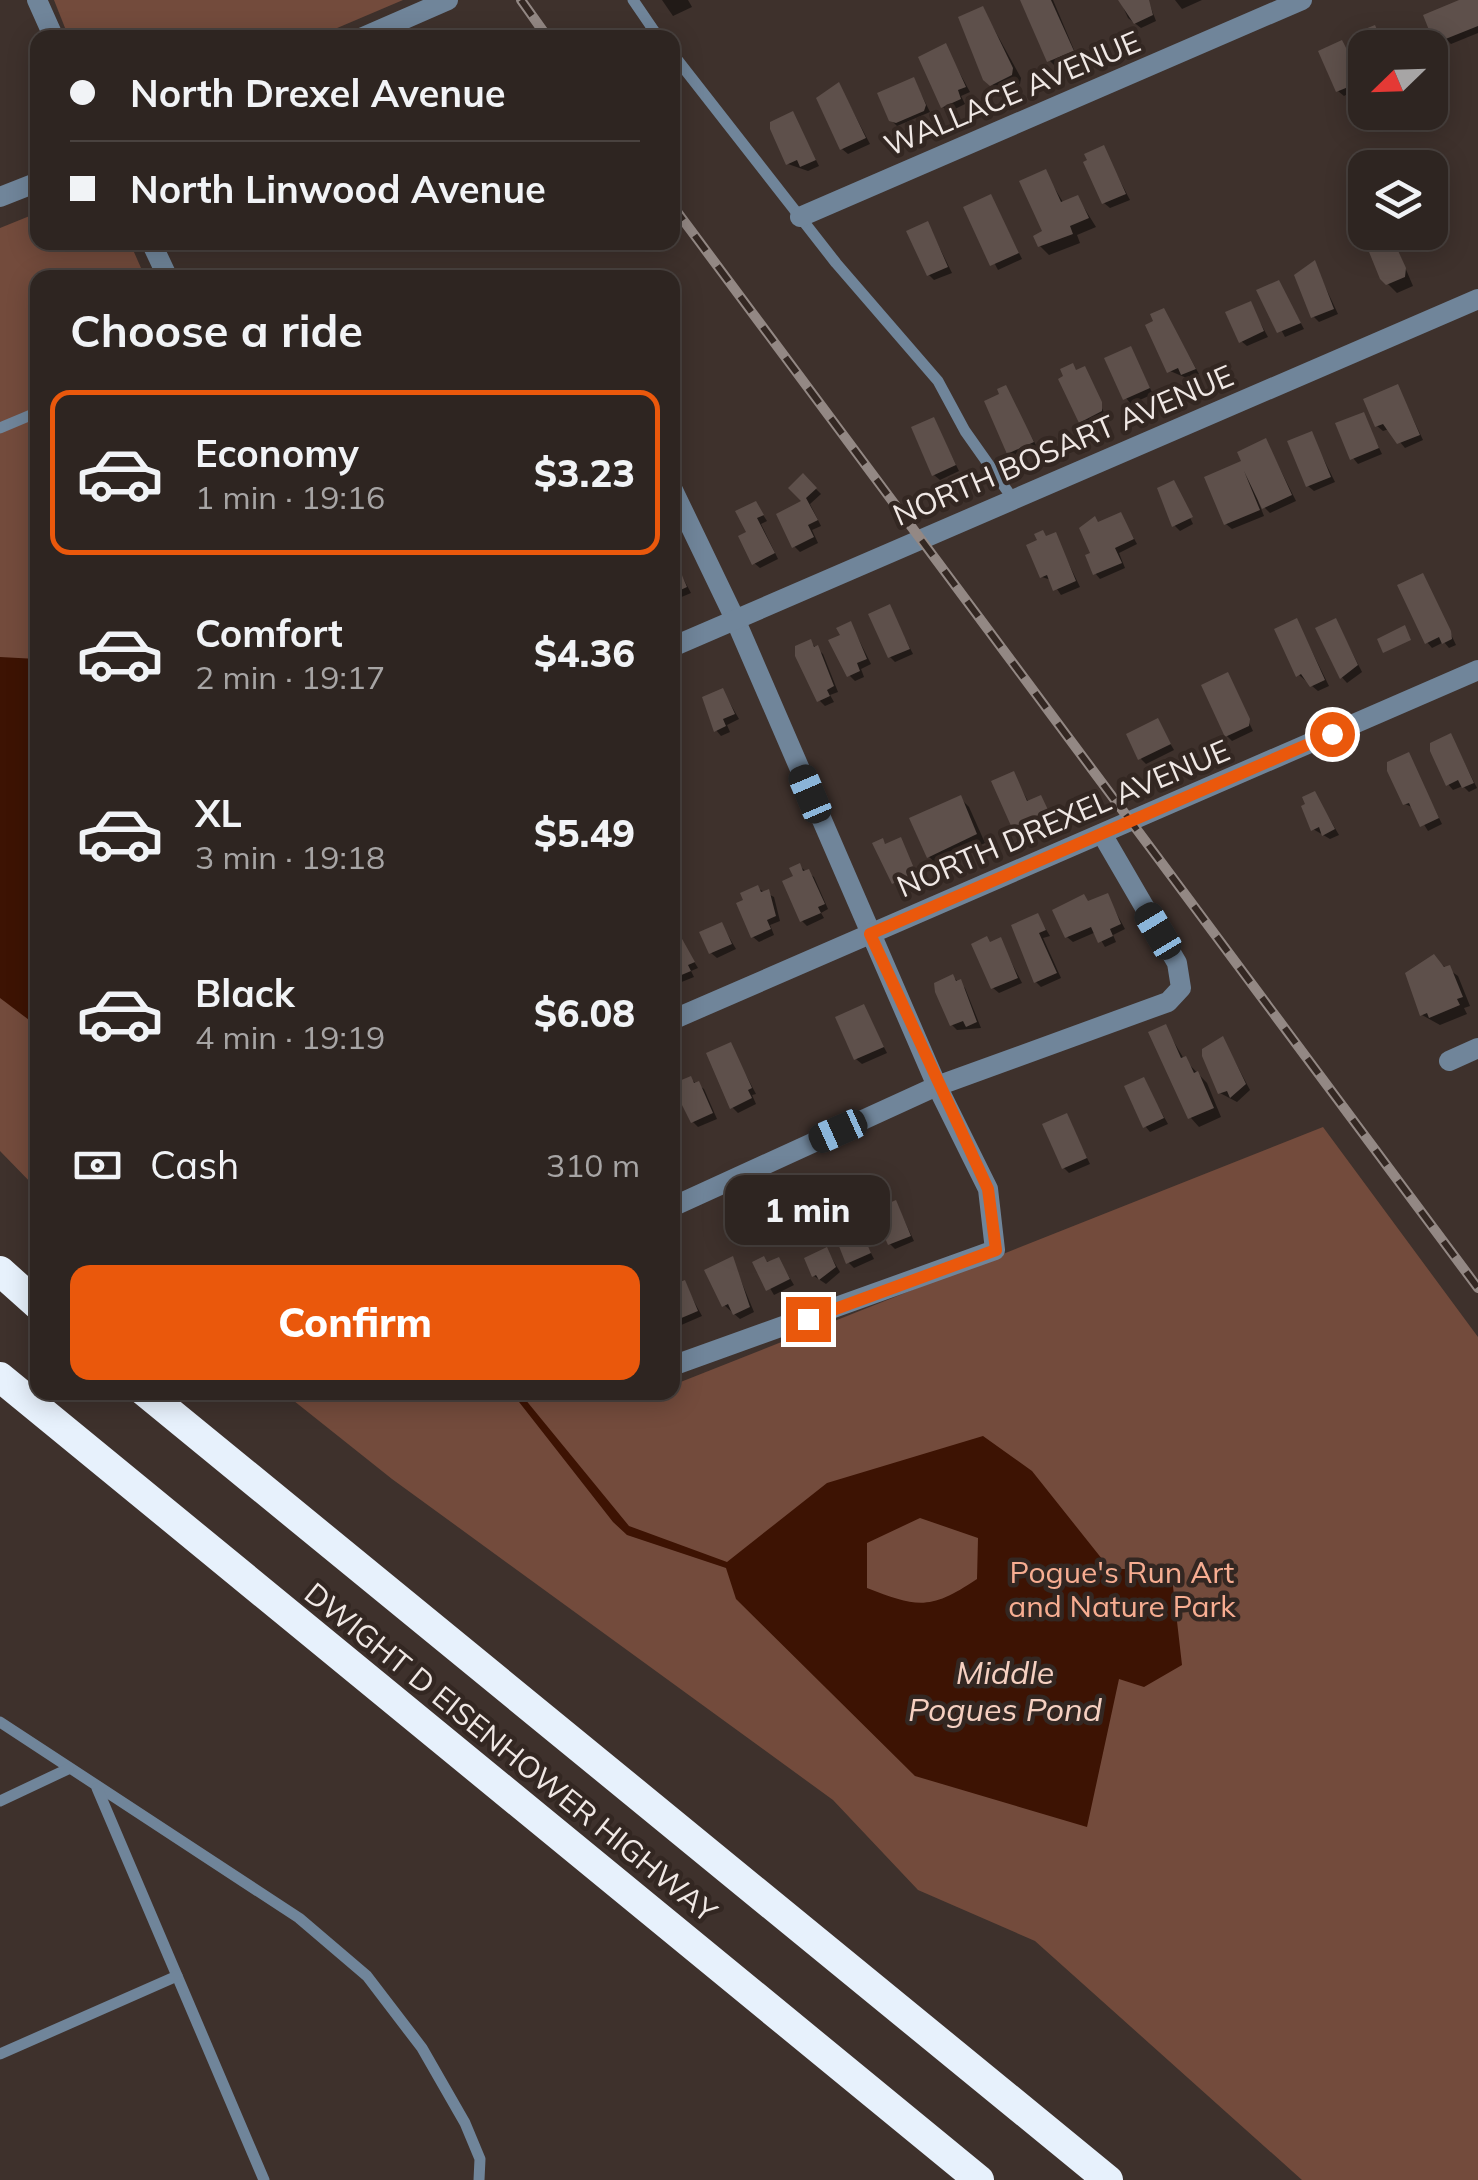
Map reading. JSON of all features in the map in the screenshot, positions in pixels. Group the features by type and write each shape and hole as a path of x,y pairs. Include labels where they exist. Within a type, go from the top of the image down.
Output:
{"highway":[{"path":"0,1271 30,1298"},
{"name":"DWIGHT D EISENHOWER HIGHWAY","path":"0,1377 979,2180"},
{"name":"DWIGHT D EISENHOWER HIGHWAY","path":"155,1400 1108,2180"}],"street":[{"path":"37,0 50,30"},
{"path":"379,30 448,0"},
{"name":"WALLACE AVENUE","path":"800,217 1302,0"},
{"path":"0,197 30,185"},
{"name":"NORTH BOSART AVENUE","path":"680,644 1478,299"},
{"path":"680,504 736,620 937,1086 988,1189 996,1250 680,1364"},
{"name":"NORTH DREXEL AVENUE","path":"680,1017 1478,670"},
{"path":"680,1202 937,1086 1168,1002 1181,988 1177,963 1102,834"},
{"path":"1449,1061 1478,1048"}],"lane":[{"path":"634,0 654,30"},
{"path":"680,63 800,217 938,382 965,431 1013,499"},
{"path":"0,428 30,415"},
{"path":"0,1722 300,1918 367,1976 422,2048 465,2124 480,2160 479,2180"},
{"path":"0,1800 68,1769"},
{"path":"97,1788 264,2180"},
{"path":"0,2054 177,1976"}],"green space":[{"path":"54,0 403,0 332,30 66,30"},
{"path":"30,216 30,250 133,250 142,270 30,270 30,1182 0,1151 0,228"},
{"name":"Pogue's Run Art and Nature Park","path":"1323,1127 1478,1337 1478,2180 1302,2180 1035,1941 918,1890 833,1800 392,1479 293,1400 680,1400 680,1382"}],"water":[{"path":"0,657 30,659 30,1021 0,998"},
{"name":"Middle Pogues Pond","path":"517,1400 526,1400 629,1526 727,1562 827,1483 983,1436 1032,1471 1110,1569 1171,1569 1182,1665 1144,1687 1119,1679 1087,1827 915,1776 736,1599 726,1568 627,1535","holes":["920,1518 978,1538 977,1579 935,1601 899,1599 867,1588 867,1543"]}],"building":[{"path":"1020,0 1051,0 1074,51 1047,62"},
{"path":"1118,0 1149,0 1153,15 1134,24"},
{"path":"1459,0 1478,0 1478,26 1448,38 1448,30 1429,30 1423,15"},
{"path":"983,6 1013,68 1012,75 990,86 983,80 958,17"},
{"path":"1342,40 1348,52 1348,87 1336,92 1318,51"},
{"path":"946,43 966,87 958,90 961,99 941,108 918,57"},
{"path":"914,77 926,105 924,111 896,123 889,121 877,93"},
{"path":"839,82 866,138 840,150 816,98"},
{"path":"793,111 816,160 800,167 797,160 786,165 770,129 770,122"},
{"path":"1104,145 1126,194 1102,204 1083,162 1087,160 1084,154"},
{"path":"1046,169 1061,202 1078,195 1089,218 1070,226 1073,234 1038,247 1033,236 1042,231 1019,181"},
{"path":"991,194 1019,253 990,266 963,207"},
{"path":"928,221 948,267 927,276 906,231"},
{"path":"1368,250 1398,250 1406,268 1405,277 1386,285"},
{"path":"1315,260 1334,309 1311,318 1294,275"},
{"path":"1279,280 1301,323 1277,333 1256,290"},
{"path":"1251,301 1264,331 1239,343 1225,312"},
{"path":"1164,308 1196,369 1181,375 1178,368 1167,373 1145,325 1153,321 1150,314"},
{"path":"1131,346 1150,388 1123,400 1104,358"},
{"path":"1073,363 1076,370 1085,366 1102,402 1102,411 1079,423 1058,379 1063,376 1060,369"},
{"path":"1398,384 1420,435 1397,444 1383,424 1375,427 1363,399"},
{"path":"1006,385 1034,442 1007,454 984,401 999,394 997,389"},
{"path":"1364,412 1379,448 1350,460 1335,423"},
{"path":"934,417 956,465 932,476 911,427"},
{"path":"1312,431 1331,477 1306,487 1287,441"},
{"path":"1266,438 1292,495 1262,509 1244,471 1260,510 1224,525 1204,477 1241,461 1237,452"},
{"path":"803,473 817,488 806,498 818,520 808,525 814,537 792,548 776,514 801,501 788,488"},
{"path":"1174,480 1193,517 1172,527 1157,488"},
{"path":"756,501 764,515 757,518 775,553 752,565 738,536 746,532 735,511"},
{"path":"1121,512 1134,539 1115,548 1122,563 1093,575 1085,555 1090,553 1079,528 1095,516 1098,522"},
{"path":"1043,530 1046,536 1056,532 1076,581 1053,591 1047,575 1040,578 1026,545 1037,540 1034,534"},
{"path":"680,570 687,587 680,590"},
{"path":"1423,573 1451,631 1452,639 1442,644 1439,637 1425,644 1397,585"},
{"path":"890,604 910,649 888,658 868,614"},
{"path":"1297,618 1325,680 1310,687 1301,674 1296,677 1274,629"},
{"path":"1336,618 1358,665 1340,679 1315,628"},
{"path":"851,621 867,659 857,663 860,671 847,677 828,640 840,635 836,628"},
{"path":"1405,625 1411,640 1383,653 1377,639"},
{"path":"811,639 814,647 818,645 834,686 827,690 830,696 817,702 795,656 795,646"},
{"path":"1228,672 1250,719 1249,726 1225,737 1201,685"},
{"path":"723,688 735,714 723,719 726,726 714,732 702,697"},
{"path":"1158,718 1171,744 1138,760 1126,734"},
{"path":"1451,733 1474,783 1462,788 1458,780 1446,786 1430,751 1430,743"},
{"path":"1409,752 1439,818 1420,827 1409,803 1403,805 1387,771 1387,762"},
{"path":"1014,771 1027,801 1041,795 1049,812 1012,828 991,781"},
{"path":"1315,791 1335,829 1322,836 1319,827 1311,831 1301,806 1305,804 1302,797"},
{"path":"961,795 977,834 927,858 909,818"},
{"path":"901,837 916,873 892,884 872,843 883,838 885,844"},
{"path":"800,863 803,871 809,869 825,904 818,907 821,913 800,922 782,881 793,876 789,868"},
{"path":"758,885 761,892 769,889 776,916 767,920 771,929 751,938 736,903 743,900 740,893"},
{"path":"1108,893 1121,924 1110,929 1113,936 1098,943 1091,927 1065,938 1052,910 1084,894 1088,901"},
{"path":"1038,913 1046,930 1039,933 1057,973 1034,983 1011,925"},
{"path":"722,922 732,944 709,954 699,932"},
{"path":"680,935 695,962 688,965 691,971 680,976"},
{"path":"987,936 990,942 1001,937 1018,978 991,989 971,944"},
{"path":"1434,954 1444,967 1450,965 1463,997 1457,999 1460,1005 1429,1018 1427,1013 1420,1016 1405,973"},
{"path":"953,974 956,981 961,979 977,1022 966,1027 963,1021 950,1026 935,992 934,983"},
{"path":"864,1004 884,1047 854,1060 835,1017"},
{"path":"1166,1024 1181,1058 1186,1056 1194,1073 1198,1071 1214,1108 1188,1119 1148,1032"},
{"path":"1223,1036 1246,1084 1230,1098 1227,1091 1218,1094 1202,1056 1202,1049"},
{"path":"731,1042 752,1088 748,1090 752,1098 730,1109 706,1053"},
{"path":"691,1076 694,1083 699,1081 713,1113 691,1123 680,1101 680,1081"},
{"path":"1144,1077 1164,1118 1143,1128 1124,1086"},
{"path":"1067,1113 1087,1158 1062,1169 1042,1124"},
{"path":"896,1200 911,1236 888,1245 873,1210"},
{"path":"857,1221 871,1253 846,1264 833,1231"},
{"path":"827,1247 836,1267 819,1280 816,1275 812,1277 804,1258"},
{"path":"733,1256 750,1307 733,1315 728,1304 722,1307 704,1270"},
{"path":"764,1256 767,1262 779,1257 790,1279 766,1291 752,1262"},
{"path":"685,1280 698,1311 680,1319 680,1282"}],"railway":[{"path":"521,0 542,30"},
{"path":"680,216 1478,1288"}],"route":[{"path":"808,1319 996,1250 988,1189 937,1086 870,934 1332,734"}]}
